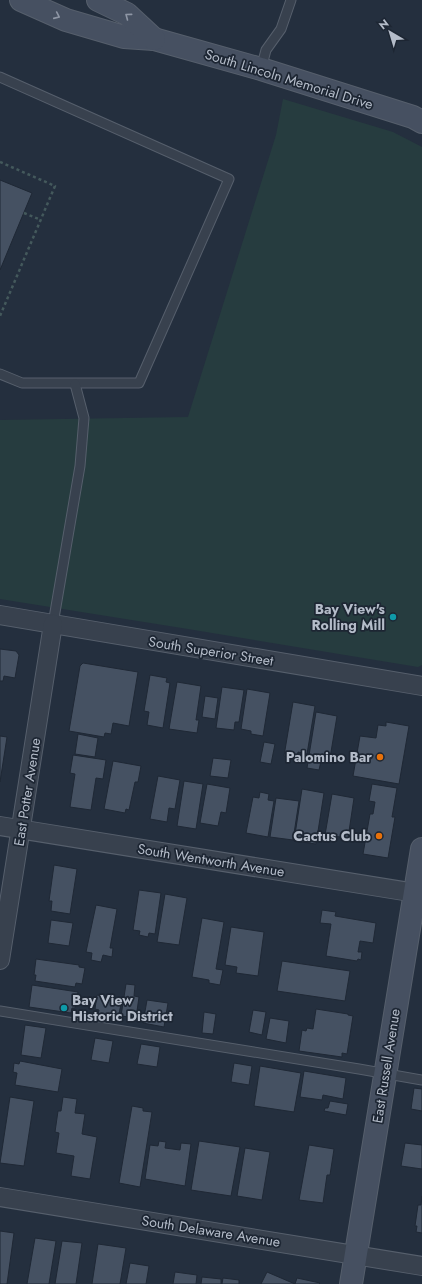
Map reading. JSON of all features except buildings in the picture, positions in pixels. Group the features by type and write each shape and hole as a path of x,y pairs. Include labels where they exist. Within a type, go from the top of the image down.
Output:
{"main road":[{"name":"South Lincoln Memorial Drive","path":"21,0 66,20 124,37 154,39 413,117 422,122"},
{"name":"South Lincoln Memorial Drive","path":"98,0 127,14 154,39"},
{"name":"East Russell Avenue","path":"351,1284 384,1074 418,894 422,849"}],"street":[{"name":"South Superior Street","path":"0,616 422,686"},
{"name":"East Potter Avenue","path":"0,960 54,624"},
{"name":"South Wentworth Avenue","path":"0,826 418,894"},
{"name":"South Delaware Avenue","path":"0,1197 422,1266"}],"lane":[{"path":"261,70 266,50 281,29 291,0"},
{"path":"0,77 229,179 139,383 22,383 0,374"},
{"path":"54,624 80,466 84,418 75,384"},
{"path":"0,1011 422,1080"}],"path":[{"path":"0,162 55,186 0,316"},
{"path":"24,213 41,220"}],"green space":[{"path":"283,99 393,132 422,147 422,665 418,667 0,599 0,420 188,417 276,135"}],"place":[{"name":"Bay View's Rolling Mill","path":"393,617"},
{"name":"Palomino Bar","path":"380,757"},
{"name":"Cactus Club","path":"379,836"},
{"name":"Bay View Historic District","path":"64,1008"}]}
